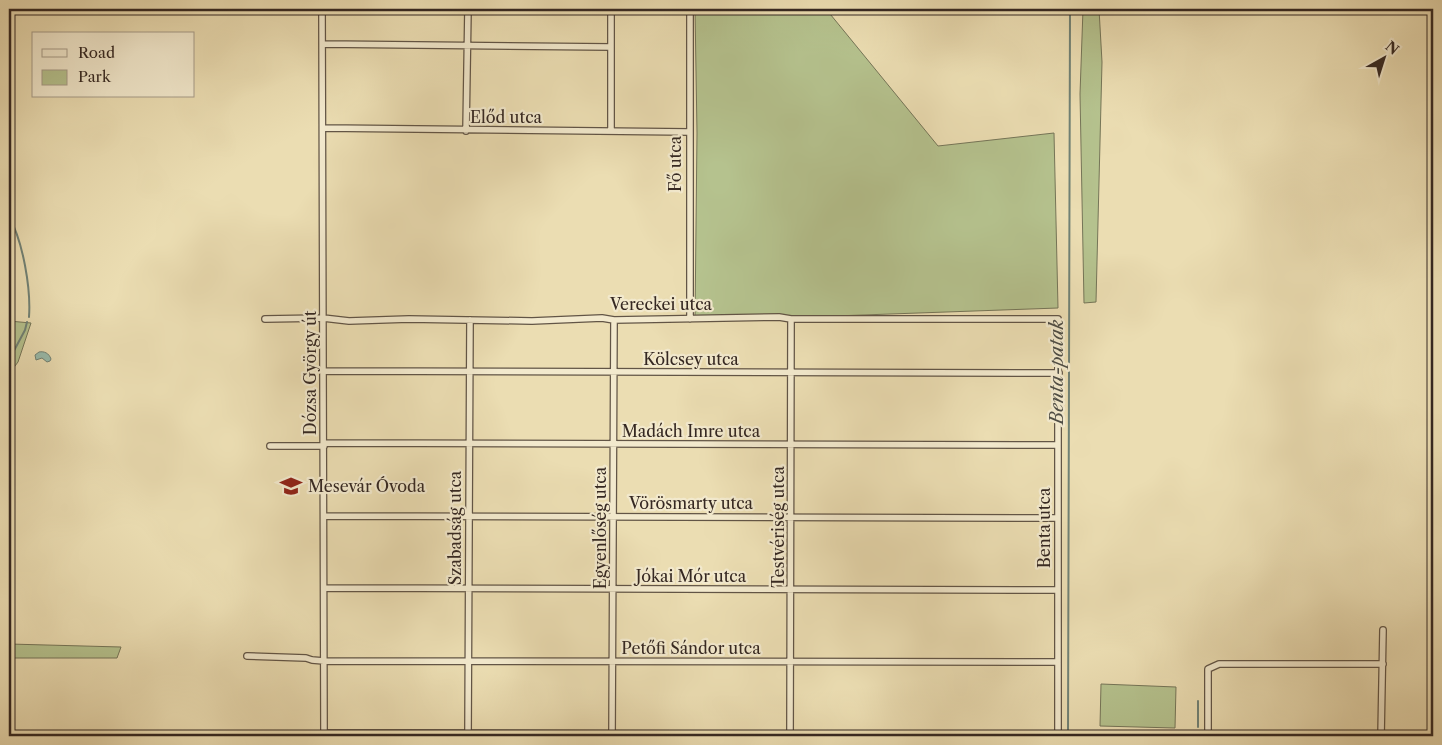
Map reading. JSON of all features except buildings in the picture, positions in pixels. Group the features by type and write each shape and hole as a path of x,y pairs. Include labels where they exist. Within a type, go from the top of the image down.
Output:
{"street":[{"name":"Dózsa György út","path":"322,9 324,734"},
{"path":"466,130 468,9"},
{"path":"610,9 611,131"},
{"name":"Fő utca","path":"690,9 690,319"},
{"path":"322,44 468,44 610,47"},
{"name":"Előd utca","path":"323,128 689,132"},
{"name":"Vereckei utca","path":"265,318 348,320 409,318 540,321 602,318 614,320 779,317 791,319 1058,319"},
{"name":"Testvériség utca","path":"790,735 791,319"},
{"name":"Benta utca","path":"1058,319 1058,736"},
{"name":"Szabadság utca","path":"468,735 470,320"},
{"name":"Egyenlőség utca","path":"612,735 614,320"},
{"name":"Kölcsey utca","path":"324,372 1059,373"},
{"name":"Madách Imre utca","path":"270,446 324,444 1058,446"},
{"name":"Vörösmarty utca","path":"324,516 1058,518"},
{"name":"Jókai Mór utca","path":"324,588 1058,590"},
{"path":"1380,736 1383,630"},
{"name":"Petőfi Sándor utca","path":"247,656 306,658 324,661 1058,662"},
{"path":"1208,736 1208,669 1219,664 1383,664"},
{"path":"324,734 1058,736"}],"green space":[{"path":"695,9 826,9 938,146 1054,133 1058,308 695,321 697,133"},
{"path":"1083,9 1099,9 1102,62 1096,302 1084,303 1080,94"},
{"path":"9,321 31,323 18,362 9,374"},
{"path":"9,644 121,647 117,658 9,658"},
{"path":"1101,684 1176,687 1175,728 1100,726"}],"shaded area":[{"path":"39,352 48,354 51,359 50,361 47,362 42,358 36,360 35,355"}],"waterway":[{"name":"Benta-patak","path":"1068,736 1070,9"},
{"path":"9,217 18,239 25,266 29,293 29,317"},
{"path":"9,360 25,330 27,322"},
{"path":"1198,701 1198,727"},
{"path":"1198,731 1198,736"},
{"path":"1097,736 1104,736"}],"place":[{"name":"Mesevár Óvoda","path":"291,486"}]}
